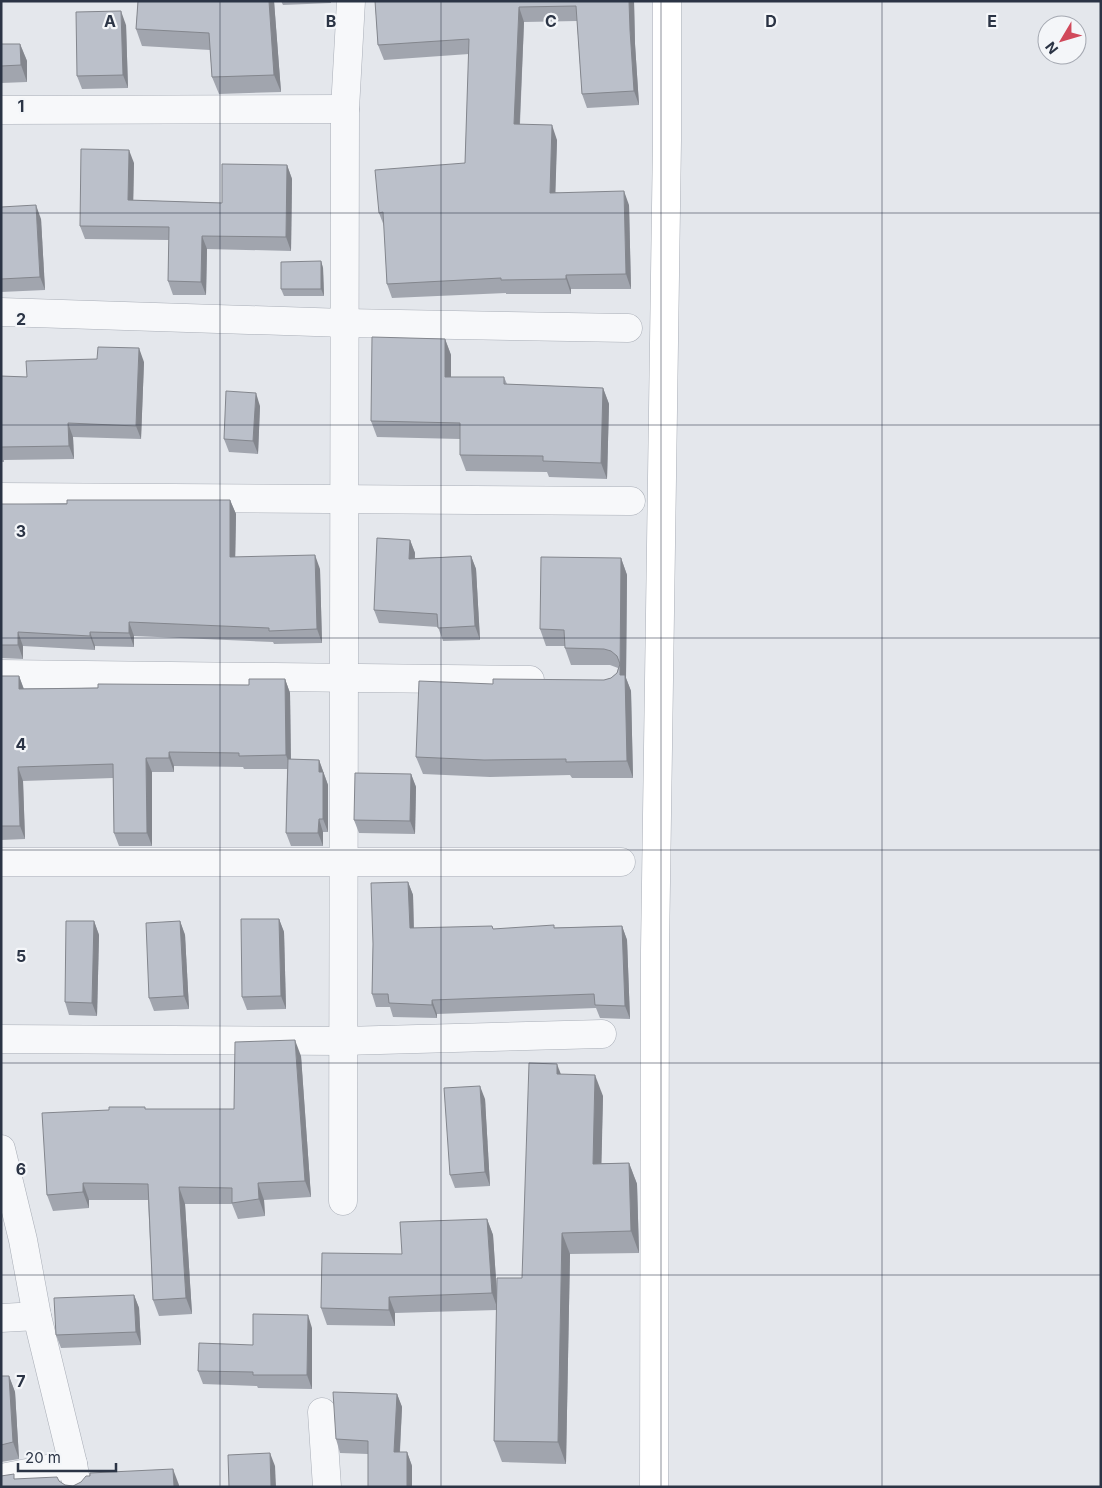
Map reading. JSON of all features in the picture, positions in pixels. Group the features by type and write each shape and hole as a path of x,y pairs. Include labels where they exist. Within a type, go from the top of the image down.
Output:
{"street":[{"path":"343,1201 346,500 345,109 351,1"},
{"path":"654,1487 655,1027 667,140 667,1"},
{"path":"1,110 345,109"},
{"path":"1,312 345,323 628,328"},
{"path":"1,497 631,501"},
{"path":"1,674 551,681"},
{"path":"1,862 621,862"},
{"path":"1,1039 343,1041 602,1034"},
{"path":"1,1150 23,1240 37,1316 75,1475 1,1478"},
{"path":"1,1318 37,1316"},
{"path":"322,1412 327,1487"}],"building":[{"path":"138,1 269,1 274,75 212,77 209,33 136,29"},
{"path":"375,1 629,1 634,91 582,94 576,6 519,7 514,124 552,125 550,193 624,191 626,274 566,275 566,279 501,280 501,278 387,284 383,212 379,213 375,170 465,163 469,39 378,45"},
{"path":"121,11 123,75 77,76 76,12"},
{"path":"1,44 20,44 21,65 1,66"},
{"path":"81,149 129,150 128,200 222,203 222,164 287,165 286,237 202,236 201,282 168,281 169,227 80,226"},
{"path":"36,205 40,277 1,279 1,207"},
{"path":"321,261 321,289 281,289 281,262"},
{"path":"372,337 445,339 445,377 504,377 504,384 603,388 601,463 543,461 543,456 460,455 460,423 371,421"},
{"path":"98,347 139,348 136,426 68,423 69,446 1,447 1,376 27,377 26,361 97,359"},
{"path":"226,391 256,393 253,441 224,439"},
{"path":"67,500 230,500 230,557 315,555 317,629 269,631 269,628 129,622 129,633 90,632 90,636 18,632 18,645 1,645 1,504 67,504"},
{"path":"377,538 410,540 409,559 471,556 475,626 438,628 437,614 374,610"},
{"path":"541,557 621,558 620,675 625,675 627,761 566,762 566,759 484,760 416,757 419,681 493,684 493,679 604,680 611,678 617,673 620,664 617,656 611,651 604,649 565,648 564,630 540,629"},
{"path":"1,676 19,676 19,689 98,688 98,684 249,685 249,679 285,679 286,755 239,756 239,753 169,752 169,758 146,758 147,833 114,833 113,764 18,767 20,826 1,826"},
{"path":"288,759 319,760 319,772 323,772 323,819 319,819 318,833 286,833"},
{"path":"355,773 411,774 410,821 354,820"},
{"path":"408,882 410,928 492,926 493,929 554,925 554,928 622,926 625,1006 595,1005 594,994 432,1000 432,1005 389,1003 388,994 372,994 371,883"},
{"path":"241,919 279,919 281,996 242,997"},
{"path":"66,921 94,921 92,1003 65,1002"},
{"path":"180,921 184,996 149,998 146,923"},
{"path":"295,1040 305,1181 258,1183 259,1199 232,1203 232,1188 179,1187 186,1298 153,1300 148,1184 83,1183 83,1192 47,1195 42,1113 109,1110 109,1107 234,1109 235,1042"},
{"path":"529,1063 557,1064 557,1074 595,1075 593,1164 629,1163 631,1231 562,1233 558,1442 494,1441 497,1278 522,1278"},
{"path":"480,1086 485,1172 450,1175 444,1088"},
{"path":"487,1219 492,1293 389,1297 389,1310 321,1308 322,1253 402,1254 400,1222"},
{"path":"134,1295 136,1332 56,1335 54,1298"},
{"path":"253,1314 308,1315 307,1375 253,1375 253,1372 198,1371 199,1343 253,1345"},
{"path":"1,1376 9,1376 13,1442 1,1445"},
{"path":"333,1392 397,1394 394,1452 407,1452 407,1487 368,1487 368,1441 336,1439"},
{"path":"270,1453 271,1487 229,1487 228,1455"},
{"path":"173,1469 174,1487 1,1487 1,1476 14,1474 14,1479 57,1477 65,1485 73,1486 81,1482 86,1476 90,1476 90,1473"}]}
